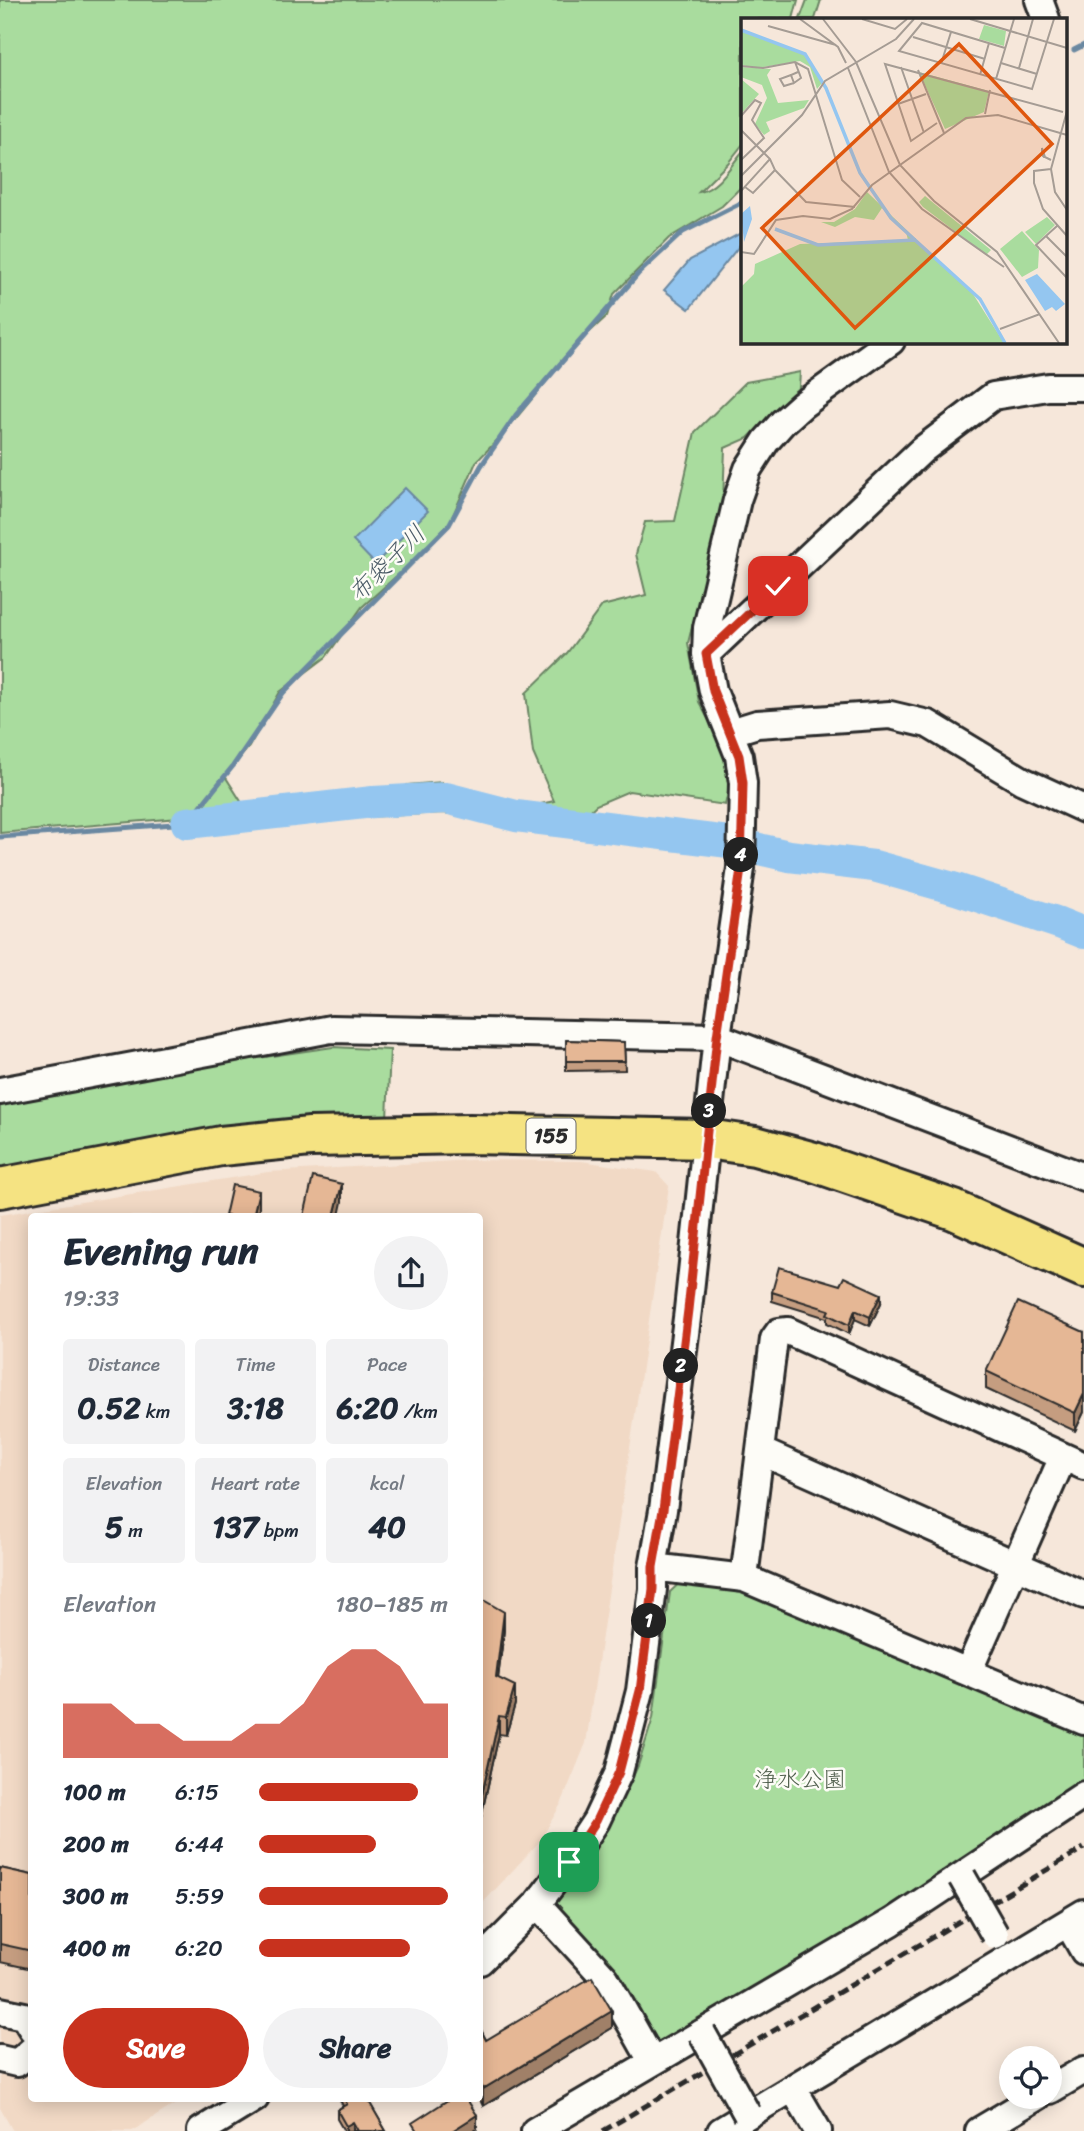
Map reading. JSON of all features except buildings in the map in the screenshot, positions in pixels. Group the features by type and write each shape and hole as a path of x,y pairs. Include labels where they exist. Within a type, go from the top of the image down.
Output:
{"highway":[{"name":"155","path":"0,1188 221,1146 310,1137 470,1134 706,1139 755,1146 845,1172 954,1210 1084,1268"}],"street":[{"path":"1039,0 1046,18"},
{"path":"483,1958 537,1904 596,1821 619,1772 640,1691 717,1037 741,869 743,783 739,756 713,691 706,654 707,628 737,500 748,469 766,440 802,405 888,343"},
{"path":"706,654 922,450 993,396 1048,387 1084,387"},
{"path":"731,732 757,724 890,715 928,724 1023,781 1084,809"},
{"path":"0,1091 331,1029 717,1037 1084,1177"},
{"path":"744,1578 774,1339 783,1330 1074,1461 1016,1565 968,1672"},
{"path":"760,1451 1084,1595"},
{"path":"653,1567 744,1578 1084,1721"},
{"path":"535,2131 892,1922 1084,1795"},
{"path":"962,1877 1009,1957"},
{"path":"537,1904 605,1978 652,2061"},
{"path":"721,2131 1076,1918 1084,1951"},
{"path":"0,2011 24,2016 28,2022"},
{"path":"702,2033 747,2113"},
{"path":"0,2059 17,2063 28,2053"},
{"path":"1062,2083 1084,2070"},
{"path":"793,2088 818,2131"},
{"path":"201,2131 248,2102"},
{"path":"979,2131 1016,2109"}],"shaded area":[{"path":"471,1160 581,1161 656,1172 669,1186 586,1743 562,1802 540,1841 483,1903 483,1213 28,1213 28,2102 179,2102 132,2131 13,2131 0,2108 0,1215 268,1172"}],"green space":[{"path":"0,0 798,0 793,18 741,18 741,147 699,192 718,181 741,154 741,187 722,206 669,238 614,294 607,316 577,344 504,433 476,462 450,522 412,562 362,607 326,657 280,692 249,747 225,776 244,806 287,814 376,807 407,785 442,782 459,807 500,813 554,801 533,753 526,693 567,653 602,606 646,595 636,554 645,522 675,521 695,432 746,382 800,372 799,387 748,438 725,448 723,503 688,643 699,702 734,767 725,805 629,791 596,805 575,825 548,832 444,813 230,824 179,818 0,833"},
{"path":"807,0 821,0 815,18 800,18"},
{"path":"333,1047 390,1050 387,1119 0,1176 0,1100 135,1076"},
{"name":"浄水公園","path":"686,1577 748,1584 1084,1727 1084,1785 915,1895 652,2049 556,1914 555,1901 612,1820 638,1766 653,1718 670,1592"}],"water":[{"path":"741,233 741,244 689,309 664,290 690,260"},
{"path":"405,488 428,511 375,564 353,541"}],"waterway":[{"name":"布袋子川","path":"1074,50 1084,45"},
{"name":"布袋子川","path":"0,837 187,823 233,766 283,693 449,525 481,466 516,415 638,274 683,232 741,203"},
{"path":"187,823 373,802 446,798 516,816 729,842 789,856 874,866 956,889 1084,933"}],"railway":[{"path":"603,2131 1084,1848"}],"route":[{"path":"569,1862 596,1821 619,1772 640,1691 653,1589 653,1567 663,1510 688,1310 717,1037 741,869 743,783 739,756 713,691 706,654 778,586"}]}
